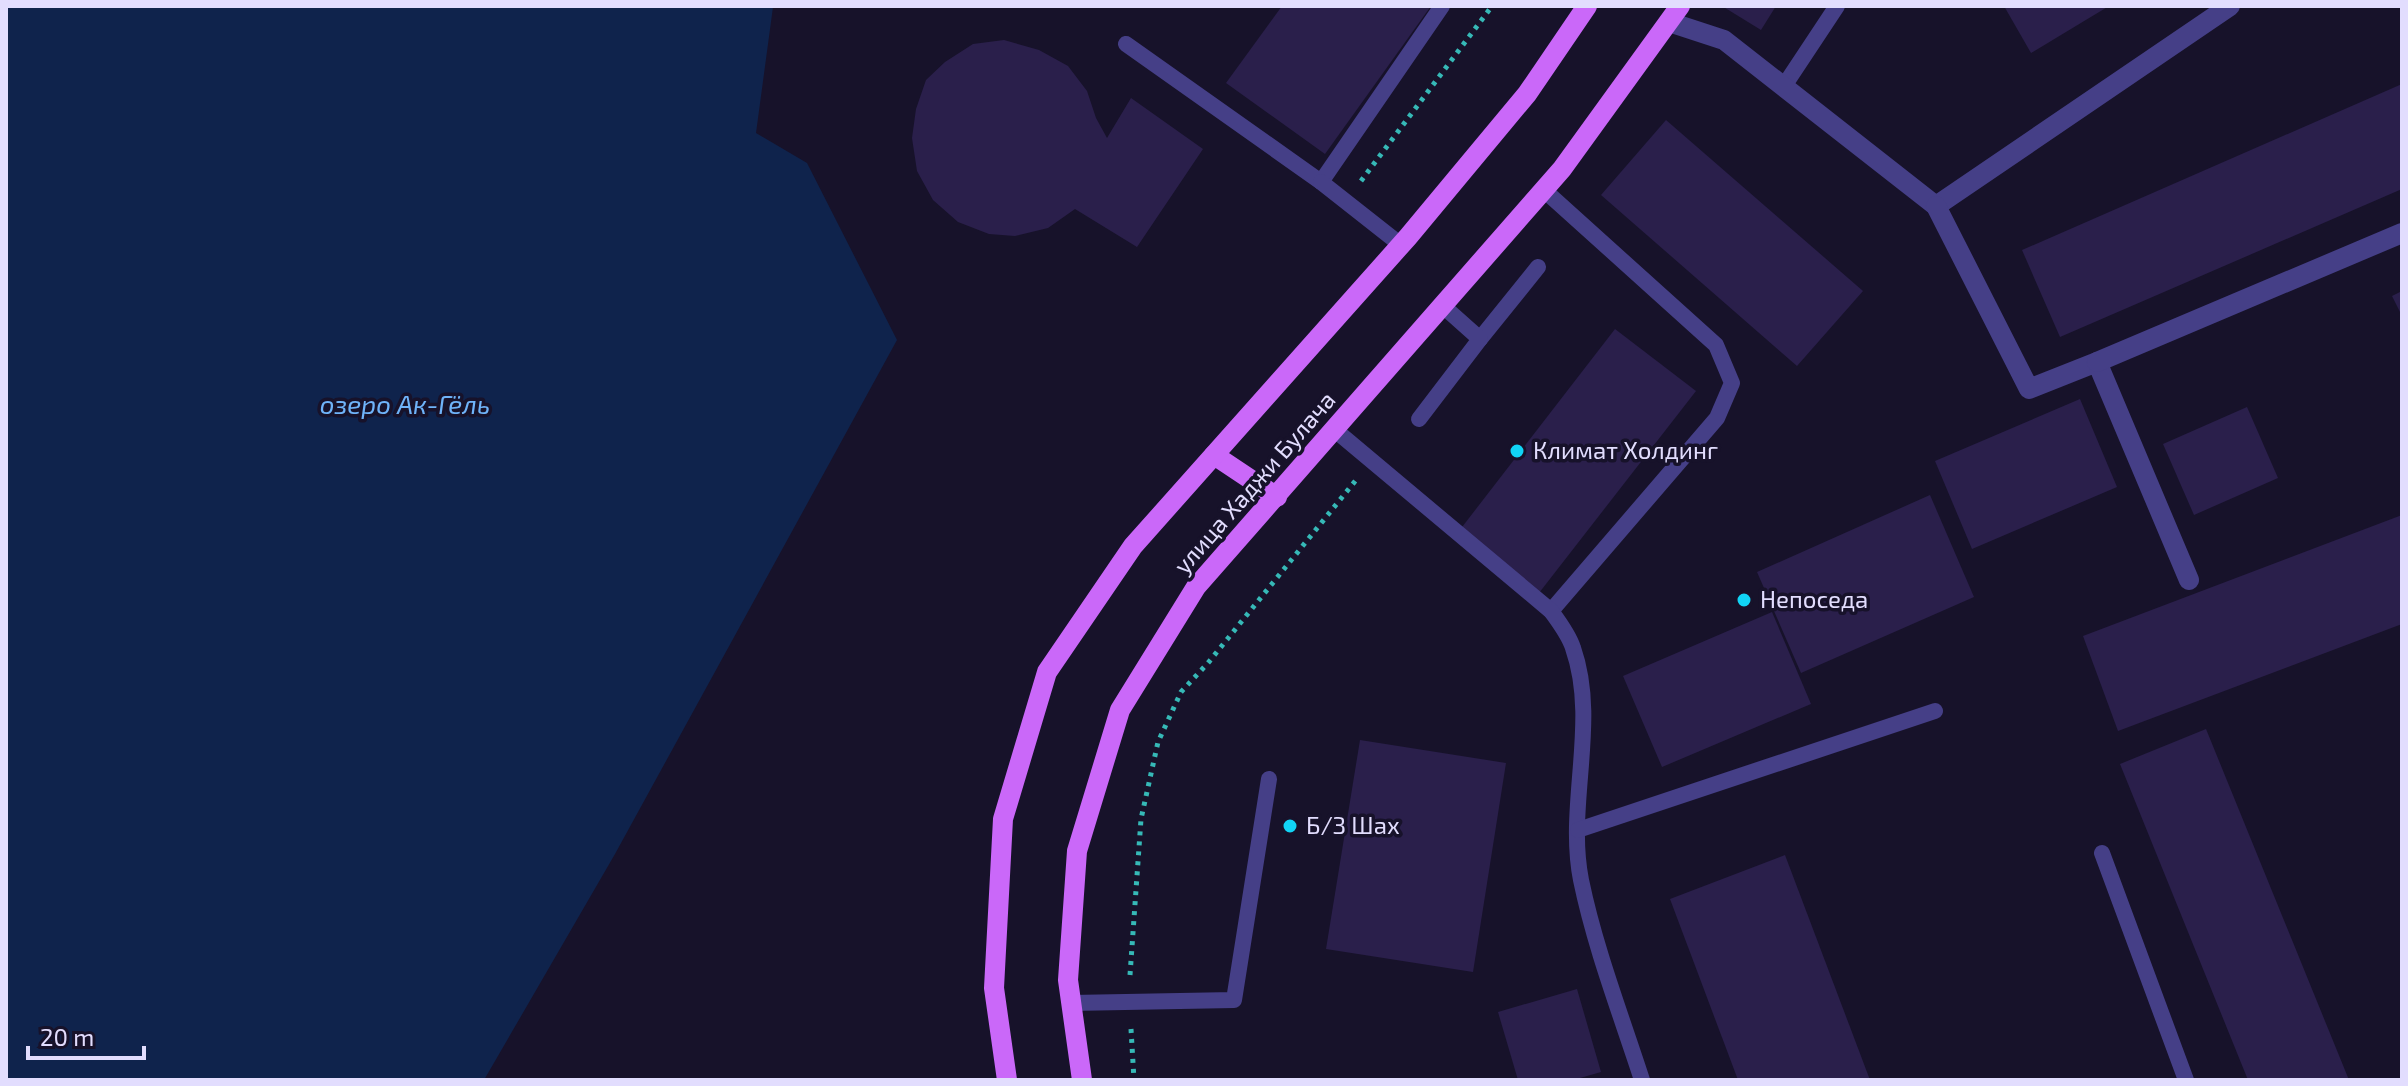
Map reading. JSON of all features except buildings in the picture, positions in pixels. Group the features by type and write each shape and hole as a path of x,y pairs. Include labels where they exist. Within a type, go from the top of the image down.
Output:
{"main road":[{"name":"улица Хаджи Булача","path":"1007,1080 994,988 1003,819 1047,672 1133,546 1401,245 1527,94 1587,6"},
{"name":"улица Хаджи Булача","path":"1082,1080 1068,980 1077,851 1120,710 1196,587 1544,190 1612,104 1675,14"},
{"path":"1214,455 1277,497"}],"street":[{"path":"1936,206 2230,6"},
{"path":"1675,14 1724,40 1936,206 2029,389 2402,233"},
{"path":"2097,362 2189,580"}],"lane":[{"path":"1321,182 1442,6"},
{"path":"1784,86 1837,6"},
{"path":"1126,44 1321,182 1401,245"},
{"path":"1544,190 1716,345 1732,383 1717,418 1551,611"},
{"path":"1419,419 1538,267"},
{"path":"1443,306 1480,339"},
{"path":"1335,430 1551,611 1573,646 1583,690 1578,830 1581,878 1608,976 1642,1080"},
{"path":"1578,830 1935,711"},
{"path":"1071,1003 1234,1000 1269,779"},
{"path":"2102,853 2186,1080"}],"path":[{"path":"1346,201 1492,6"},
{"path":"1134,1080 1128,1001 1141,819 1158,742 1181,692 1208,663 1371,461"}],"water":[{"name":"озеро Ак-Гёль","path":"6,6 773,7 756,133 807,163 897,340 615,854 484,1080 6,1080"}],"place":[{"name":"Климат Холдинг","path":"1517,451"},
{"name":"Непоседа","path":"1744,600"},
{"name":"Б/З Шах","path":"1290,826"}]}
